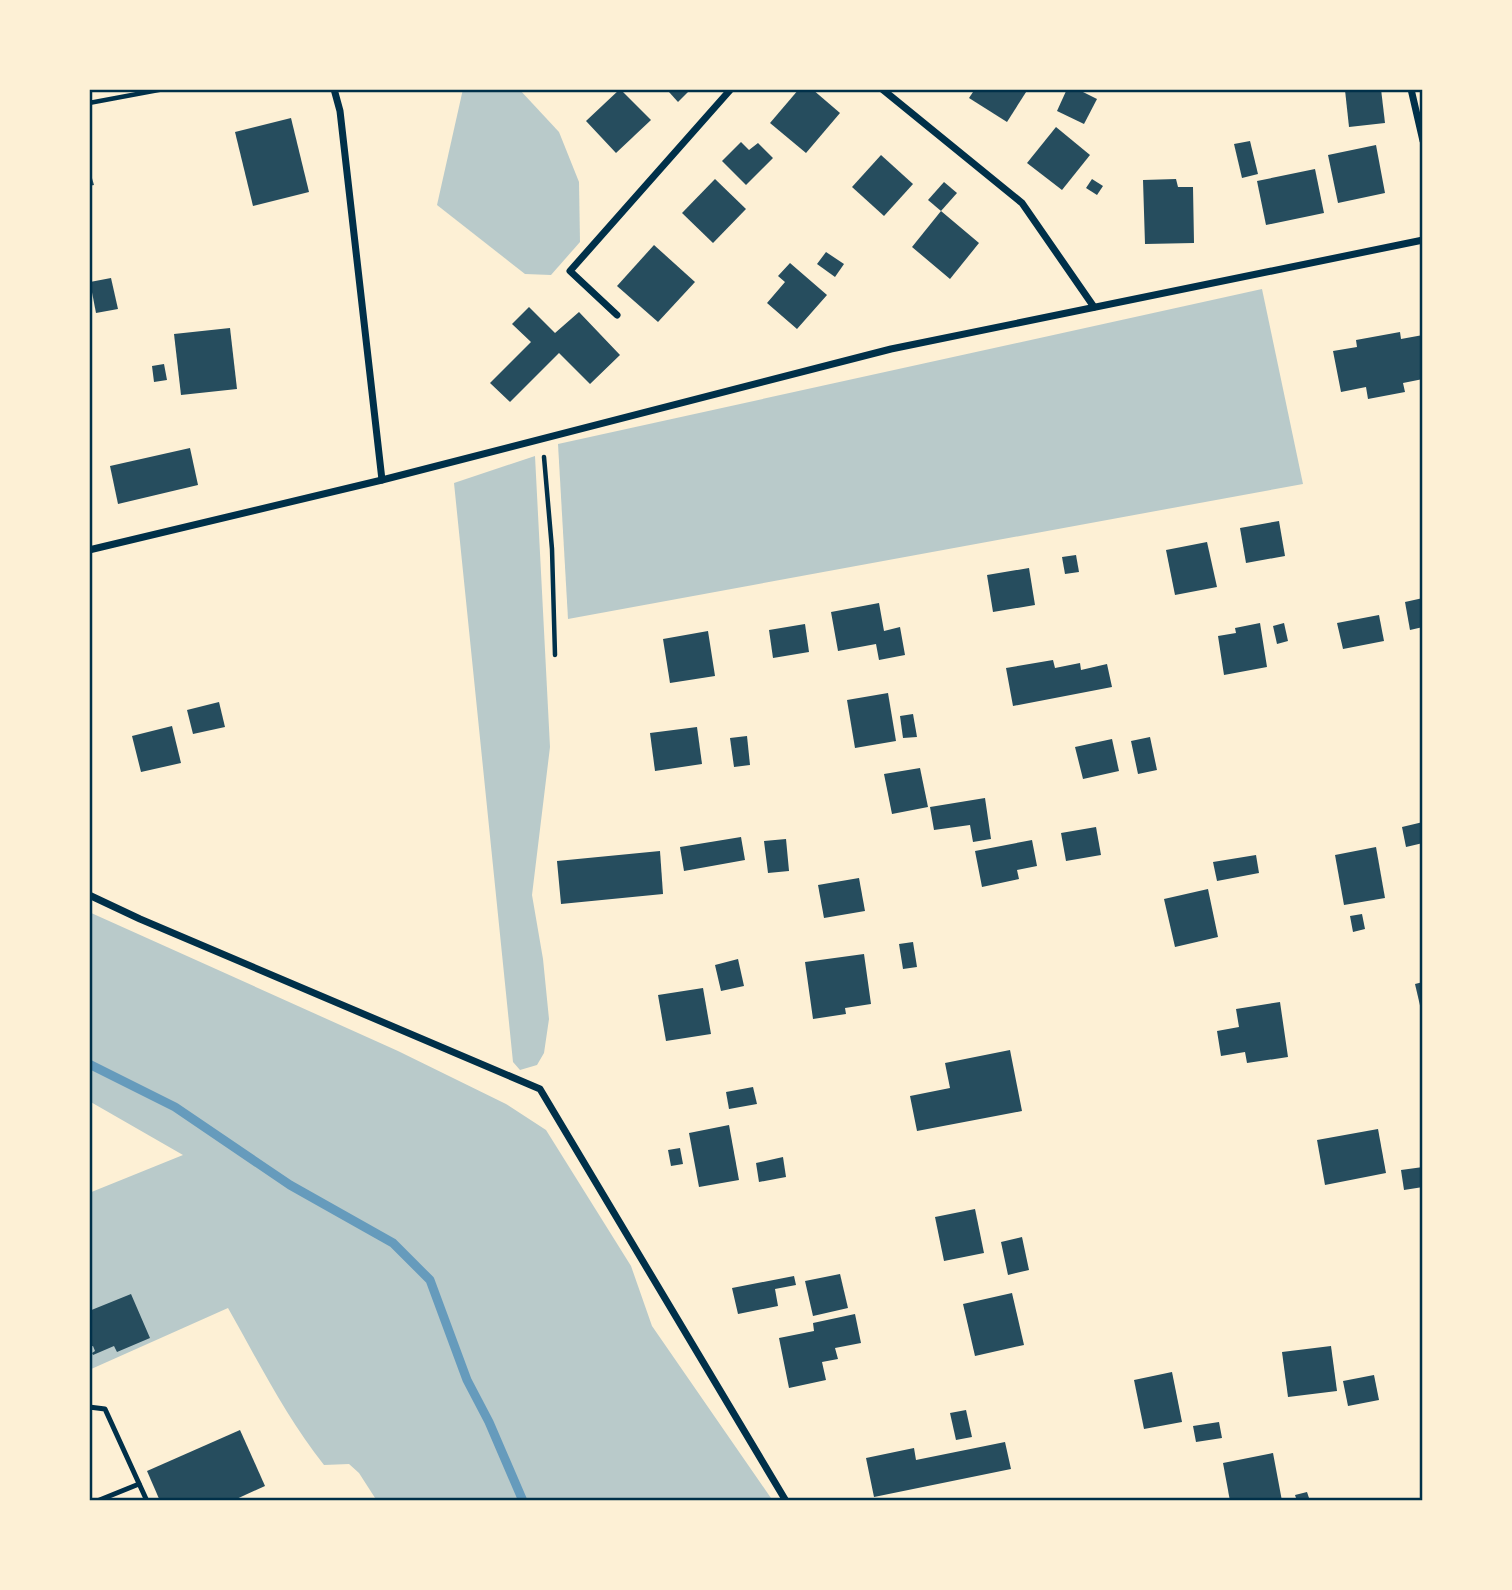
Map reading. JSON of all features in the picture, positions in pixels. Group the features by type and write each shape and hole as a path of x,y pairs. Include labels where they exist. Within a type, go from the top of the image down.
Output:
{"street":[{"path":"334,89 340,111 382,480"},
{"path":"617,315 570,271 731,89"},
{"path":"883,89 1022,203 1094,307"},
{"path":"1411,89 1423,141"},
{"path":"89,550 382,480 891,349 1423,240"},
{"path":"89,895 540,1089 786,1501"}],"lane":[{"path":"89,1407 104,1409 147,1501"},
{"path":"97,1501 139,1483"}],"path":[{"path":"89,103 164,89"},
{"path":"542,438 552,549 555,655"}],"shaded area":[{"path":"463,89 519,89 559,132 579,182 580,242 551,275 525,274 437,205"},
{"path":"1262,289 1303,484 568,619 558,444"},
{"path":"535,456 550,747 532,895 543,959 549,1019 544,1053 537,1065 520,1070 513,1062 454,483"},
{"path":"89,912 398,1051 506,1104 546,1130 631,1266 652,1326 773,1501 377,1501 359,1473 349,1464 324,1465 310,1447 228,1308 89,1370 89,1193 183,1155 89,1101"}],"building":[{"path":"620,89 651,120 616,153 586,121"},
{"path":"672,89 691,89 678,102 669,92"},
{"path":"799,89 812,89 840,113 806,153 770,123"},
{"path":"975,89 1028,89 1007,122 969,98"},
{"path":"1067,89 1077,89 1097,99 1084,124 1057,111"},
{"path":"1381,89 1385,123 1349,127 1345,90"},
{"path":"291,118 309,192 253,206 235,132"},
{"path":"1056,127 1090,155 1062,190 1027,163"},
{"path":"1250,141 1258,174 1242,178 1234,144"},
{"path":"741,142 749,150 758,143 773,158 746,185 722,161"},
{"path":"1376,145 1385,193 1338,203 1328,155"},
{"path":"881,155 913,184 884,216 852,187"},
{"path":"89,168 94,185 89,186"},
{"path":"1315,169 1324,213 1266,225 1257,181"},
{"path":"715,179 746,209 713,243 682,213"},
{"path":"1092,179 1103,186 1097,195 1086,188"},
{"path":"1176,179 1178,187 1193,187 1194,243 1145,244 1143,180"},
{"path":"944,182 957,193 941,211 928,200"},
{"path":"941,211 979,243 950,279 912,247"},
{"path":"654,245 695,282 658,322 617,286"},
{"path":"826,252 844,264 835,277 817,264"},
{"path":"790,263 827,295 797,329 767,303 785,282 778,276"},
{"path":"111,278 118,309 96,313 90,282"},
{"path":"529,307 555,333 579,312 620,355 590,384 559,353 510,402 490,383 531,342 512,324"},
{"path":"230,328 237,389 181,395 174,334"},
{"path":"1400,332 1401,339 1423,335 1423,379 1403,383 1405,392 1368,399 1366,387 1341,392 1333,351 1357,347 1356,340"},
{"path":"164,364 167,380 154,382 152,366"},
{"path":"190,448 198,485 118,504 110,466"},
{"path":"1279,521 1285,556 1246,563 1240,528"},
{"path":"1207,542 1217,587 1175,595 1166,550"},
{"path":"1076,555 1079,572 1065,574 1062,557"},
{"path":"1029,568 1035,605 993,612 987,575"},
{"path":"1423,598 1423,627 1410,630 1405,602"},
{"path":"879,603 884,631 900,627 905,655 879,660 876,644 838,651 831,612"},
{"path":"1379,615 1384,641 1343,649 1337,623"},
{"path":"1260,623 1267,667 1224,675 1218,636 1236,633 1235,628"},
{"path":"1284,623 1288,641 1277,644 1273,626"},
{"path":"805,624 809,652 773,658 769,630"},
{"path":"708,631 715,676 670,683 663,639"},
{"path":"1053,660 1055,668 1080,663 1081,670 1107,664 1112,687 1013,706 1006,668"},
{"path":"888,693 896,741 855,748 847,700"},
{"path":"219,702 225,727 193,734 187,710"},
{"path":"913,714 917,737 903,738 900,716"},
{"path":"172,726 181,763 141,772 132,736"},
{"path":"697,727 702,764 655,771 650,733"},
{"path":"747,736 750,765 734,767 730,738"},
{"path":"1150,737 1157,770 1138,774 1131,741"},
{"path":"1112,739 1119,771 1083,779 1075,747"},
{"path":"920,768 928,807 892,814 884,774"},
{"path":"985,798 991,839 973,842 970,825 934,830 930,807"},
{"path":"1423,822 1423,843 1406,847 1402,827"},
{"path":"1096,827 1101,855 1066,861 1061,833"},
{"path":"741,837 745,860 684,871 680,847"},
{"path":"786,839 789,871 768,873 764,841"},
{"path":"1032,840 1037,866 1017,870 1019,879 982,887 975,851"},
{"path":"1376,847 1385,898 1344,905 1335,855"},
{"path":"660,851 663,894 561,904 557,861"},
{"path":"1256,855 1259,873 1217,881 1213,862"},
{"path":"859,878 865,911 824,918 818,885"},
{"path":"1208,889 1218,937 1175,947 1164,899"},
{"path":"1362,914 1365,929 1353,932 1350,916"},
{"path":"913,942 917,967 903,969 899,944"},
{"path":"864,954 871,1004 845,1008 846,1014 813,1019 805,962"},
{"path":"738,959 744,986 721,991 715,965"},
{"path":"1423,982 1423,1014 1422,1014 1415,984"},
{"path":"703,988 711,1034 666,1041 658,995"},
{"path":"1280,1002 1288,1057 1247,1063 1245,1052 1221,1056 1217,1031 1239,1027 1236,1009"},
{"path":"1010,1050 1022,1111 917,1131 910,1096 950,1088 945,1063"},
{"path":"753,1087 757,1104 729,1109 726,1092"},
{"path":"729,1125 739,1180 699,1187 689,1133"},
{"path":"1378,1129 1386,1173 1325,1185 1317,1140"},
{"path":"680,1148 683,1164 671,1166 668,1150"},
{"path":"783,1157 786,1177 759,1182 756,1163"},
{"path":"1423,1167 1423,1187 1404,1190 1401,1170"},
{"path":"975,1209 984,1253 944,1261 935,1217"},
{"path":"1022,1237 1029,1270 1008,1275 1001,1242"},
{"path":"840,1274 848,1308 813,1316 805,1281"},
{"path":"794,1276 796,1285 775,1289 778,1306 738,1314 732,1288"},
{"path":"1012,1293 1024,1345 975,1356 963,1304"},
{"path":"131,1294 150,1338 117,1352 114,1346 93,1355 93,1346 89,1347 89,1311"},
{"path":"855,1314 861,1343 835,1348 838,1359 822,1362 826,1380 789,1388 779,1338 814,1331 813,1323"},
{"path":"1331,1346 1337,1391 1288,1397 1282,1352"},
{"path":"1172,1372 1182,1422 1144,1429 1134,1380"},
{"path":"1374,1375 1379,1400 1348,1406 1343,1381"},
{"path":"966,1410 972,1437 956,1440 950,1413"},
{"path":"1219,1422 1222,1438 1196,1442 1193,1426"},
{"path":"240,1430 265,1486 232,1501 160,1501 147,1471"},
{"path":"1005,1442 1011,1469 874,1497 866,1458 914,1448 916,1460"},
{"path":"1273,1453 1282,1501 1230,1501 1223,1463"},
{"path":"1307,1492 1310,1501 1297,1501 1295,1495"}],"waterway":[{"path":"89,1064 175,1107 290,1185 393,1243 430,1280 467,1380 489,1422 523,1501"}]}
